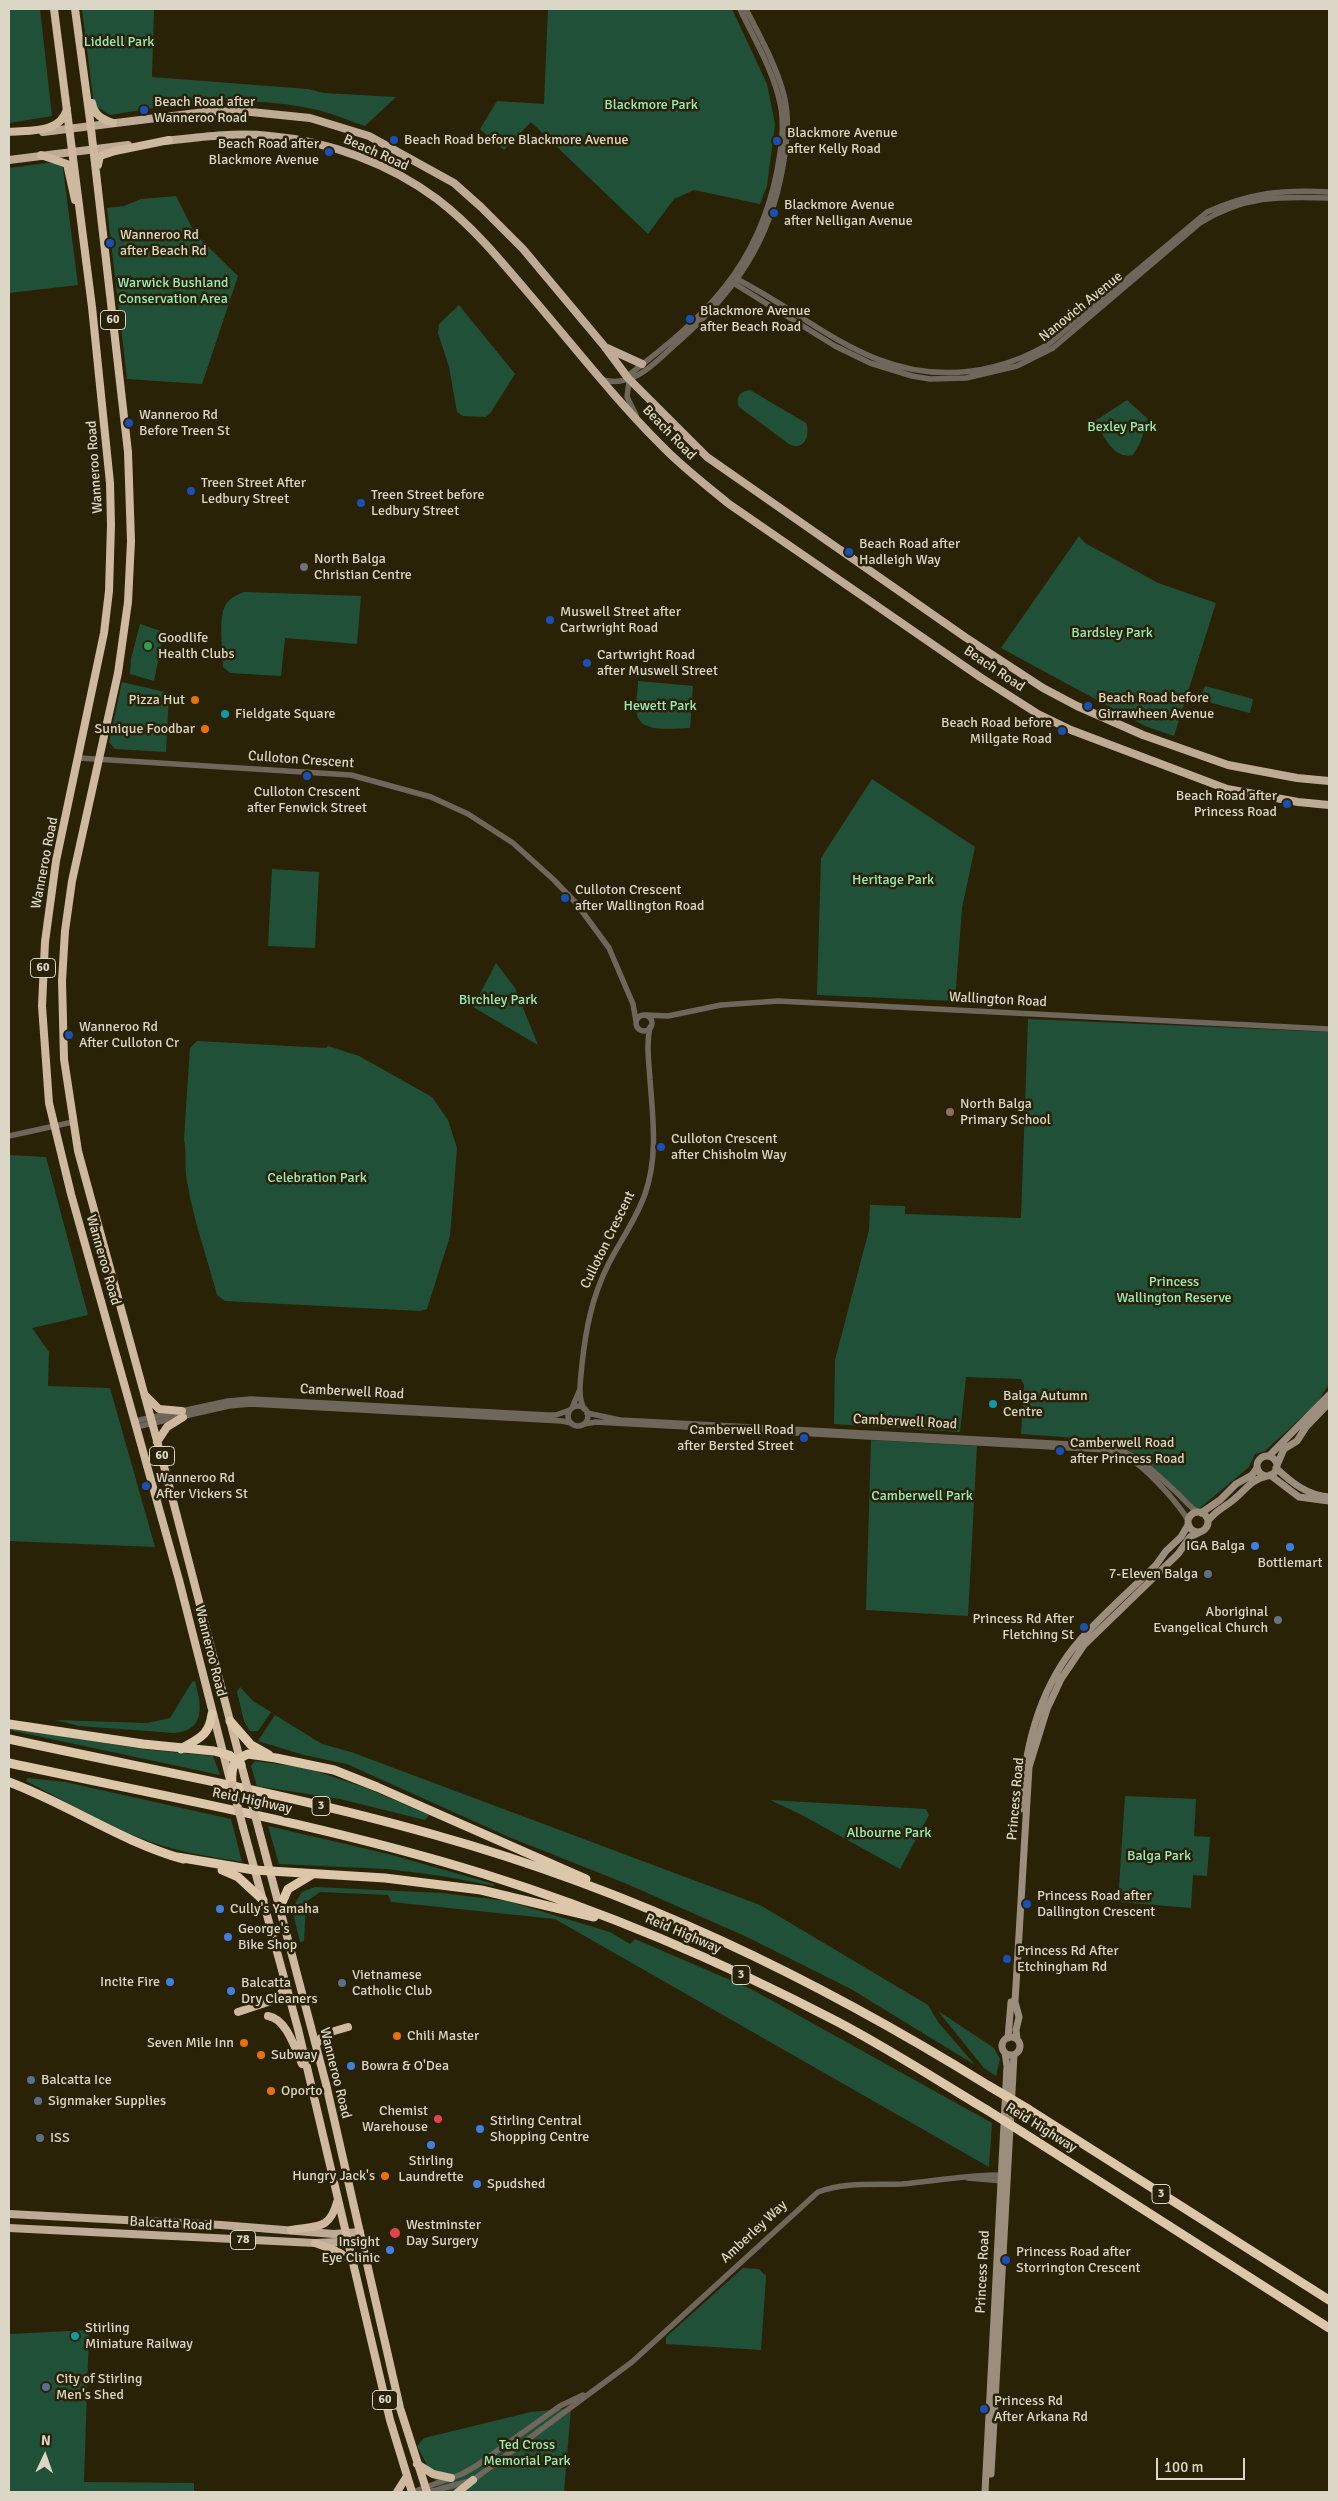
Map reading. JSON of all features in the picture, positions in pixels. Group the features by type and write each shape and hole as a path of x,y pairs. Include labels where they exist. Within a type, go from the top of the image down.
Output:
{"highway":[{"name":"Wanneroo Road","path":"54,9 84,233 110,483 111,525 109,591 105,624 55,870 45,942 42,997 50,1103 54,1128 179,1580 222,1753 230,1774"},
{"name":"Wanneroo Road","path":"75,11 94,149 128,452 131,514 126,620 115,689 72,881 65,931 62,981 62,1035 73,1122 78,1151 316,2045 400,2408 427,2490"},
{"path":"75,11 82,34 94,110 113,123"},
{"path":"9,134 53,127 61,122 68,107"},
{"path":"96,172 100,156 169,140"},
{"path":"41,156 67,164 84,233"},
{"path":"144,1394 159,1409 183,1414"},
{"path":"157,1442 167,1427 183,1414"},
{"path":"181,1749 202,1737 209,1730 212,1714"},
{"path":"230,1721 251,1745 276,1758"},
{"path":"9,1724 181,1749 222,1753 239,1761"},
{"name":"Reid Highway","path":"9,1739 331,1808 436,1835 539,1867 627,1899 710,1934 852,2004 1028,2109 1329,2300"},
{"path":"232,1785 230,1774 239,1761 248,1754 334,1770 548,1860 627,1899"},
{"name":"Reid Highway","path":"9,1763 353,1838 486,1875 642,1931 766,1986 839,2023 987,2110 1329,2328"},
{"path":"9,1782 41,1794 109,1831 177,1857 224,1870 238,1876 263,1900"},
{"name":"Wanneroo Road","path":"232,1785 287,1987 390,2420 412,2492"},
{"path":"177,1857 270,1872 385,1878 481,1890 547,1904 642,1931"},
{"path":"280,1907 288,1889 313,1874"},
{"path":"238,2012 274,2000 287,1987"},
{"path":"268,2016 277,2019 283,2025 308,2074"},
{"path":"316,2045 324,2034 348,2027"},
{"path":"291,2230 327,2224 334,2214 338,2200"},
{"path":"315,2243 337,2251 352,2260"},
{"path":"417,2464 433,2474 451,2478"},
{"path":"397,2492 407,2476"},
{"path":"458,2492 473,2480"}],"main road":[{"name":"Beach Road","path":"9,134 205,112 242,110 310,118 369,136 454,183 523,249 605,347 628,378 707,457 964,637 1043,688 1143,735 1228,765 1329,782"},
{"name":"Beach Road","path":"9,160 169,140 234,134 270,136 325,146 363,159 413,183 448,208 491,249 641,424 680,463 730,504 980,676 1038,714 1094,740 1202,781 1256,795 1329,805"},
{"path":"605,347 642,364"},
{"path":"1329,1398 1297,1441 1284,1450 1276,1466 1268,1475 1248,1486 1231,1502 1216,1510 1205,1529 1200,1532 1192,1530 1188,1523 1192,1515 1199,1513 1220,1500 1231,1488 1252,1475 1260,1459 1268,1456 1329,1398"},
{"path":"1268,1456 1274,1459 1276,1466 1292,1482 1308,1492 1329,1496"},
{"path":"1257,1468 1261,1473 1268,1475 1299,1497 1329,1501"},
{"path":"1199,1513 1208,1521"},
{"name":"Princess Road","path":"1008,2038 1024,1766 1037,1717 1056,1676 1079,1641 1156,1565 1170,1547 1181,1537 1188,1523"},
{"name":"Princess Road","path":"1017,2040 1018,2017 1015,2002 1029,1767 1052,1694 1084,1645 1178,1554 1190,1536 1200,1532"},
{"path":"1008,2038 1017,2040 1020,2047 1014,2055 1005,2053 1003,2044 1008,2038"},
{"name":"Princess Road","path":"990,2492 1003,2178 1005,2053"},
{"name":"Princess Road","path":"985,2492 1003,2178 1014,2055"},
{"name":"Balcatta Road","path":"9,2214 345,2234 360,2232"},
{"name":"Balcatta Road","path":"9,2228 315,2243 362,2241"}],"street":[{"path":"641,424 627,398 630,374 698,318 734,281 752,247 768,210 780,153 782,125 780,104 773,79 740,9"},
{"path":"603,380 611,382 641,376 703,320 757,248 773,211 783,170 787,135 786,107 780,82 746,9"},
{"name":"Nanovich Avenue","path":"734,281 873,359 913,371 930,373 980,370 1019,359 1050,344 1207,212 1236,200 1268,192 1329,192"},
{"name":"Nanovich Avenue","path":"734,281 836,346 870,363 912,376 930,379 966,378 1016,366 1053,348 1200,223 1213,215 1266,197 1329,198"},
{"name":"Culloton Crescent","path":"79,758 351,775 431,797 468,814 513,843 554,880 576,904 609,948 633,1004 636,1026 647,1042"},
{"name":"Wallington Road","path":"645,1015 668,1016 721,1005 778,1001 1329,1029"},
{"name":"Culloton Crescent","path":"571,1409 580,1389 586,1323 592,1301 608,1264 640,1207 651,1173 653,1158 653,1109 647,1042 651,1019 633,1004"},
{"path":"636,1021 645,1015"},
{"name":"Wallington Road","path":"651,1026 668,1016"},
{"path":"640,1030 646,1030 651,1026"},
{"path":"9,1136 54,1128 73,1122"},
{"name":"Culloton Crescent","path":"580,1389 586,1411"},
{"name":"Camberwell Road","path":"183,1414 228,1401 251,1399 540,1415 556,1415 571,1409"},
{"name":"Camberwell Road","path":"135,1424 229,1406 251,1404 562,1421 571,1424"},
{"path":"580,1406 586,1411 584,1424 576,1426 571,1424 568,1418 571,1409 580,1406"},
{"name":"Camberwell Road","path":"586,1411 620,1420 1108,1446 1135,1455 1177,1492 1184,1502 1199,1513"},
{"name":"Camberwell Road","path":"584,1424 596,1422 1108,1450 1124,1454 1132,1460 1164,1491 1188,1523"},
{"name":"Amberley Way","path":"427,2490 473,2480 632,2362 818,2192 831,2187 846,2185 968,2178 1003,2178"},
{"name":"Amberley Way","path":"427,2490 476,2466 560,2406 594,2390"},
{"path":"412,2492 427,2490"}],"green space":[{"path":"9,9 40,9 52,116 9,123"},
{"name":"Liddell Park","path":"82,9 154,9 152,77 308,89 324,93 396,97 365,126 318,110 267,102 240,101 188,104 110,115 94,105"},
{"name":"Blackmore Park","path":"548,9 732,9 767,84 775,124 767,186 760,204 694,190 674,199 648,234 531,122 504,150 480,129 497,101 544,104"},
{"path":"62,161 78,285 9,293 9,168"},
{"name":"Warwick Bushland Conservation Area","path":"176,196 195,234 238,276 202,384 127,379 107,208 124,206 141,199"},
{"path":"459,305 515,374 486,417 463,416 457,412 449,367 438,333 439,324"},
{"path":"750,390 806,423 808,432 805,441 799,446 789,444 739,407 739,396"},
{"name":"Bexley Park","path":"1127,400 1148,419 1140,443 1133,455 1126,456 1114,450 1095,421"},
{"name":"Bardsley Park","path":"1079,536 1085,543 1158,583 1216,603 1174,736 1145,726 1001,648"},
{"path":"244,592 361,596 357,644 285,638 281,676 230,673 223,667 221,627 223,612 225,606 233,597"},
{"name":"Goodlife Health Clubs","path":"140,624 164,632 154,681 130,674 131,659"},
{"name":"Hewett Park","path":"638,681 693,686 690,728 667,729 644,725 636,710"},
{"path":"122,682 169,693 166,752 115,749 109,742"},
{"path":"1205,686 1253,699 1250,713 1204,701 1202,693"},
{"name":"Heritage Park","path":"872,779 975,847 962,908 955,1001 817,995 821,858"},
{"path":"272,869 319,872 315,948 268,946"},
{"name":"Birchley Park","path":"496,963 515,988 538,1045 473,1007"},
{"name":"Princess Wallington Reserve","path":"1028,1019 1329,1032 1329,1384 1317,1403 1265,1451 1255,1454 1249,1467 1195,1512 1140,1456 1106,1440 1021,1434 1024,1385 1021,1379 966,1377 960,1432 834,1424 835,1360 869,1230 870,1205 905,1206 905,1214 1021,1218"},
{"name":"Celebration Park","path":"197,1041 326,1048 328,1046 359,1056 432,1097 448,1120 457,1148 450,1236 427,1309 421,1311 225,1301 217,1295 193,1210 186,1176 184,1139 190,1048"},
{"path":"9,1155 46,1157 88,1315 32,1328 49,1352 48,1386 110,1388 155,1547 9,1541"},
{"name":"Camberwell Park","path":"871,1440 977,1446 968,1616 866,1610"},
{"path":"195,1681 200,1707 199,1715 197,1722 185,1731 174,1733 79,1726 56,1720 147,1723 170,1718 192,1682"},
{"path":"240,1687 253,1701 271,1712 258,1731 250,1731 244,1721 237,1692"},
{"path":"275,1715 322,1744 351,1752 760,1905 928,2005 938,2022 975,2065 851,1989 747,1937 627,1884 509,1837 347,1764 304,1755 258,1741"},
{"path":"9,1727 142,1749 213,1756 220,1775 9,1730"},
{"path":"255,1761 307,1768 366,1788 429,1815 425,1820 340,1799 257,1786 251,1766"},
{"path":"28,1778 65,1782 231,1819 242,1862 162,1846 135,1836 103,1822 26,1781"},
{"name":"Balga Park","path":"1125,1796 1196,1799 1194,1836 1210,1837 1207,1876 1193,1875 1191,1908 1118,1902"},
{"name":"Albourne Park","path":"770,1800 926,1809 929,1815 900,1869 800,1814"},
{"path":"268,1826 388,1854 494,1884 494,1886 442,1876 387,1869 279,1864"},
{"path":"315,1887 442,1893 507,1901 610,1932 630,1944 635,1939 751,1989 992,2123 989,2167 555,1919 391,1902 388,1895 320,1892 306,1902 304,1941 300,1942 292,1909 302,1892"},
{"path":"938,2011 994,2048 1000,2059 996,2076 984,2068"},
{"path":"743,2268 759,2269 766,2276 761,2350 666,2344 666,2337"},
{"path":"89,2330 84,2482 194,2483 194,2492 9,2492 9,2334"},
{"name":"Ted Cross Memorial Park","path":"571,2408 564,2492 441,2492 417,2446 424,2438 531,2412"}],"place":[{"name":"Beach Road after Wanneroo Road","path":"144,110"},
{"name":"Beach Road before Blackmore Avenue","path":"394,140"},
{"name":"Blackmore Avenue after Kelly Road","path":"777,141"},
{"name":"Beach Road after Blackmore Avenue","path":"329,152"},
{"name":"Blackmore Avenue after Nelligan Avenue","path":"774,213"},
{"name":"Wanneroo Rd after Beach Rd","path":"110,243"},
{"name":"Blackmore Avenue after Beach Road","path":"690,319"},
{"name":"Wanneroo Rd Before Treen St","path":"129,423"},
{"name":"Treen Street After Ledbury Street","path":"191,491"},
{"name":"Treen Street before Ledbury Street","path":"361,503"},
{"name":"Beach Road after Hadleigh Way","path":"849,552"},
{"name":"North Balga Christian Centre","path":"304,567"},
{"name":"Muswell Street after Cartwright Road","path":"550,620"},
{"name":"Goodlife Health Clubs","path":"148,646"},
{"name":"Cartwright Road after Muswell Street","path":"587,663"},
{"name":"Pizza Hut","path":"195,700"},
{"name":"Beach Road before Girrawheen Avenue","path":"1088,706"},
{"name":"Fieldgate Square","path":"225,714"},
{"name":"Sunique Foodbar","path":"205,729"},
{"name":"Beach Road before Millgate Road","path":"1062,731"},
{"name":"Culloton Crescent after Fenwick Street","path":"307,776"},
{"name":"Beach Road after Princess Road","path":"1287,804"},
{"name":"Culloton Crescent after Wallington Road","path":"565,898"},
{"name":"Wanneroo Rd After Culloton Cr","path":"69,1035"},
{"name":"North Balga Primary School","path":"950,1112"},
{"name":"Culloton Crescent after Chisholm Way","path":"661,1147"},
{"name":"Balga Autumn Centre","path":"993,1404"},
{"name":"Camberwell Road after Bersted Street","path":"804,1438"},
{"name":"Camberwell Road after Princess Road","path":"1060,1451"},
{"name":"Wanneroo Rd After Vickers St","path":"146,1486"},
{"name":"IGA Balga","path":"1255,1546"},
{"name":"Bottlemart","path":"1290,1547"},
{"name":"7-Eleven Balga","path":"1208,1574"},
{"name":"Aboriginal Evangelical Church","path":"1278,1620"},
{"name":"Princess Rd After Fletching St","path":"1084,1627"},
{"name":"Princess Road after Dallington Crescent","path":"1027,1904"},
{"name":"Cully's Yamaha","path":"220,1909"},
{"name":"George's Bike Shop","path":"228,1937"},
{"name":"Princess Rd After Etchingham Rd","path":"1007,1959"},
{"name":"Incite Fire","path":"170,1982"},
{"name":"Vietnamese Catholic Club","path":"342,1983"},
{"name":"Balcatta Dry Cleaners","path":"231,1991"},
{"name":"Chili Master","path":"397,2036"},
{"name":"Seven Mile Inn","path":"244,2043"},
{"name":"Subway","path":"261,2055"},
{"name":"Bowra & O'Dea","path":"351,2066"},
{"name":"Balcatta Ice","path":"31,2080"},
{"name":"Oporto","path":"271,2091"},
{"name":"Signmaker Supplies","path":"38,2101"},
{"name":"Chemist Warehouse","path":"438,2119"},
{"name":"Stirling Central Shopping Centre","path":"480,2129"},
{"name":"ISS","path":"40,2138"},
{"name":"Stirling Laundrette","path":"431,2145"},
{"name":"Hungry Jack's","path":"385,2176"},
{"name":"Spudshed","path":"477,2184"},
{"name":"Westminster Day Surgery","path":"395,2233"},
{"name":"Insight Eye Clinic","path":"390,2250"},
{"name":"Princess Road after Storrington Crescent","path":"1006,2260"},
{"name":"Stirling Miniature Railway","path":"75,2336"},
{"name":"City of Stirling Men's Shed","path":"46,2387"},
{"name":"Princess Rd After Arkana Rd","path":"984,2409"}]}
